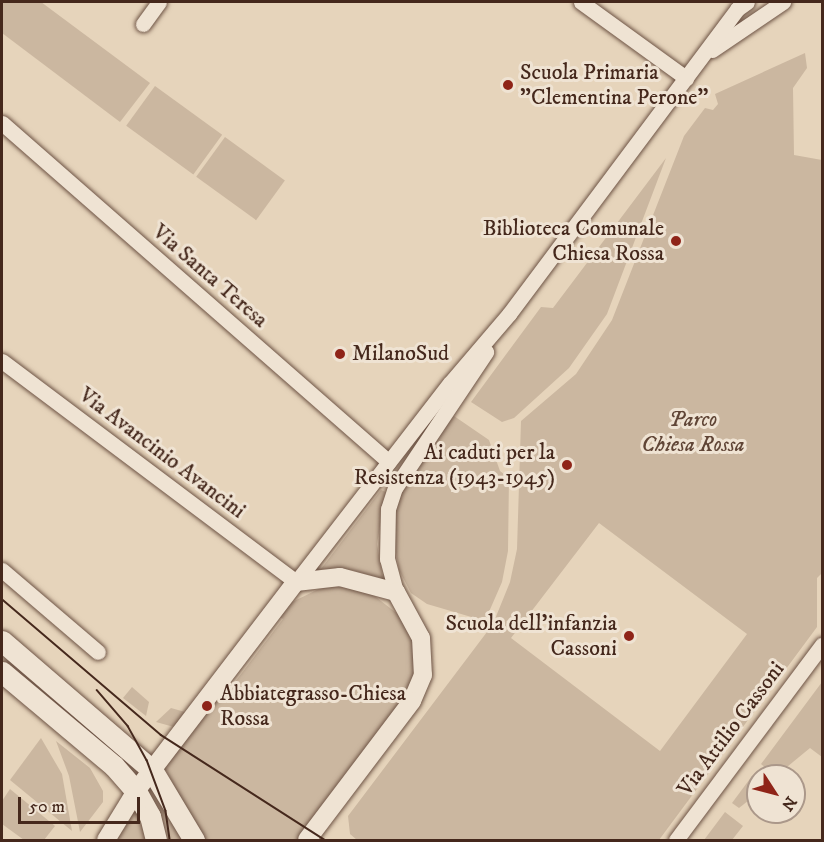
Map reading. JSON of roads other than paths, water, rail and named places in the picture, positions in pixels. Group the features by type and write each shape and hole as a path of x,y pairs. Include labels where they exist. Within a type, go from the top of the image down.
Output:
{"main road":[{"path":"2,641 152,770 194,840"},
{"path":"2,672 114,766 136,791 150,816 156,840"}],"street":[{"path":"143,24 159,2"},
{"path":"581,2 686,78"},
{"path":"700,59 783,2"},
{"path":"105,838 136,791 296,582 389,462 509,314 686,78 738,4 758,19"},
{"name":"Via Santa Teresa","path":"2,123 389,462"},
{"path":"312,838 412,701 420,682 421,638 396,592 387,559 388,509 403,473 462,392 509,314"},
{"name":"Via Avancinio Avancini","path":"2,361 296,582"},
{"path":"2,570 98,652"},
{"path":"296,582 340,577 396,592"},
{"name":"Via Attilio Cassoni","path":"676,840 822,645"}],"tram line":[{"path":"2,599 161,735 325,840"},
{"path":"97,690 128,726 147,760 166,811 170,840"}],"place":[{"name":"Scuola Primaria \"Clementina Perone\"","path":"508,85"},
{"name":"Biblioteca Comunale Chiesa Rossa","path":"676,241"},
{"name":"MilanoSud","path":"340,354"},
{"name":"Ai caduti per la Resistenza (1943-1945)","path":"567,465"},
{"name":"Scuola dell'infanzia Cassoni","path":"629,636"},
{"name":"Abbiategrasso-Chiesa Rossa","path":"207,706"}],"park label":[{"name":"Parco Chiesa Rossa","path":"693,432"}]}
